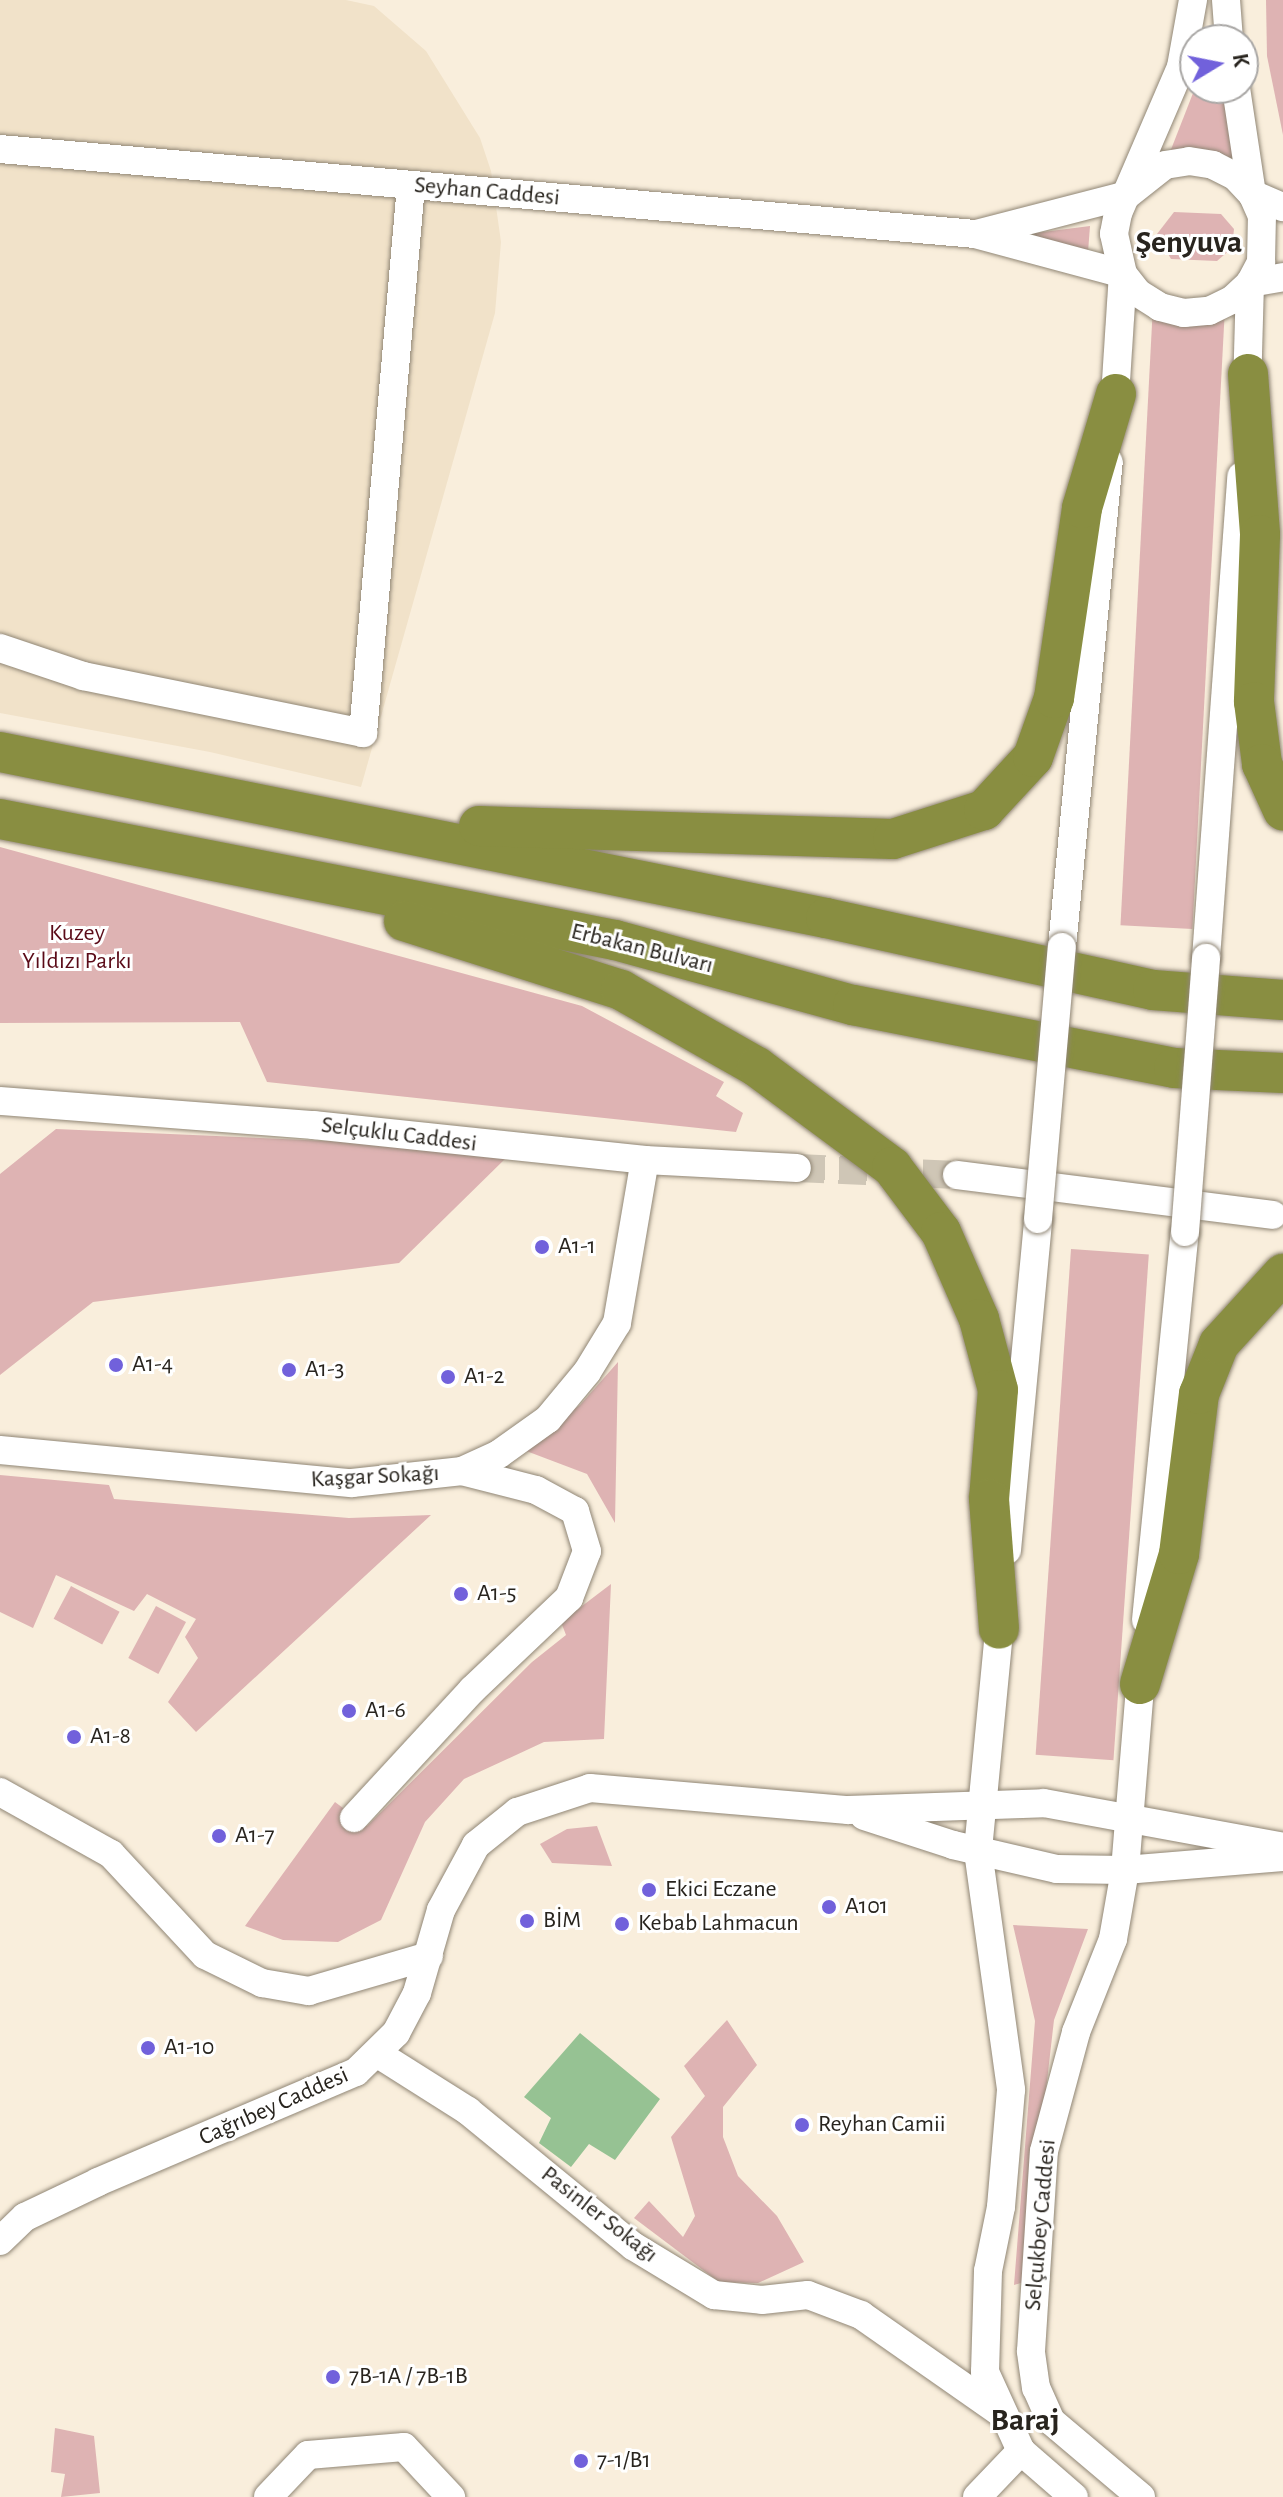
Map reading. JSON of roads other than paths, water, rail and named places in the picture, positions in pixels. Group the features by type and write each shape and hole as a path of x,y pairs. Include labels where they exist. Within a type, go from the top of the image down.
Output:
{"highway":[{"path":"1248,374 1260,535 1254,702 1262,764 1283,810"},
{"path":"217,792 484,826 741,837 893,839 984,810 1033,757 1054,698 1082,508 1116,394"},
{"path":"0,752 217,792 1153,990 1283,1000"},
{"name":"Erbakan Bulvarı","path":"0,819 615,940 853,1005 1174,1068 1283,1073"},
{"path":"225,865 621,990 757,1067 892,1167 941,1232 979,1319 998,1390 989,1499 999,1629"},
{"path":"1140,1684 1179,1554 1199,1394 1219,1344 1283,1274"}],"street":[{"path":"1193,0 1181,67 1127,195 1114,234 1123,274 1138,293 1184,313 1209,311 1232,300 1250,283 1266,239 1252,194 1238,104"},
{"path":"1226,0 1228,24"},
{"name":"Seyhan Caddesi","path":"0,149 975,234"},
{"path":"975,234 1127,195 1154,171 1189,161 1235,176 1252,194 1283,207"},
{"path":"0,648 83,676 363,733 411,185"},
{"path":"975,234 1123,274"},
{"name":"Selçukbey Caddesi","path":"1074,2497 1021,2451 985,2372 984,2329 1011,2090 978,1851 1116,394 1123,274"},
{"path":"1250,283 1283,277"},
{"name":"Selçukbey Caddesi","path":"1141,2497 1051,2421 1036,2388 1031,2351 1044,2151 1076,2032 1113,1939 1125,1870 1140,1684 1185,1232 1248,374 1250,283"},
{"name":"Selçuklu Caddesi","path":"0,1101 313,1125 645,1160 797,1168"},
{"name":"Kaşgar Sokağı","path":"0,1450 352,1483 462,1471 499,1454 548,1419 587,1372 617,1323 645,1160"},
{"path":"957,1175 1272,1215"},
{"path":"354,1818 472,1690 569,1598 587,1551 575,1511 536,1490 462,1471"},
{"name":"Cağrıbey Caddesi","path":"2,2233 25,2217 98,2182 334,2084 378,2054 403,2019 429,1956 441,1910 476,1845 517,1812 590,1788 848,1810 1044,1803 1129,1819"},
{"path":"0,1792 111,1854 205,1955 262,1983 309,1991 429,1956"},
{"name":"Cağrıbey Caddesi","path":"848,1810 978,1851 1057,1869 1125,1870"},
{"path":"1129,1819 1283,1847"},
{"path":"1125,1870 1283,1857"},
{"name":"Pasinler Sokağı","path":"378,2054 468,2111 633,2246 714,2295 762,2300 808,2295 861,2315 1005,2416"},
{"path":"977,2497 1021,2451 1036,2388"},
{"path":"268,2497 308,2455 404,2447 451,2497"}],"tunnel":[{"path":"797,1168 957,1175"}],"place":[{"name":"A1-1","path":"542,1247"},
{"name":"A1-4","path":"116,1365"},
{"name":"A1-3","path":"289,1370"},
{"name":"A1-2","path":"448,1377"},
{"name":"A1-5","path":"461,1594"},
{"name":"A1-6","path":"349,1711"},
{"name":"A1-8","path":"74,1737"},
{"name":"A1-7","path":"219,1836"},
{"name":"Ekici Eczane","path":"649,1890"},
{"name":"A101","path":"829,1907"},
{"name":"BİM","path":"527,1921"},
{"name":"Kebab Lahmacun","path":"622,1924"},
{"name":"A1-10","path":"148,2048"},
{"name":"Reyhan Camii","path":"802,2125"},
{"name":"7B-1A / 7B-1B","path":"333,2377"},
{"name":"7-1/B1","path":"581,2461"}],"district":[{"name":"Şenyuva","path":"1189,242"},
{"name":"Baraj","path":"1025,2420"}],"park label":[{"name":"Kuzey Yıldızı Parkı","path":"77,948"}]}
